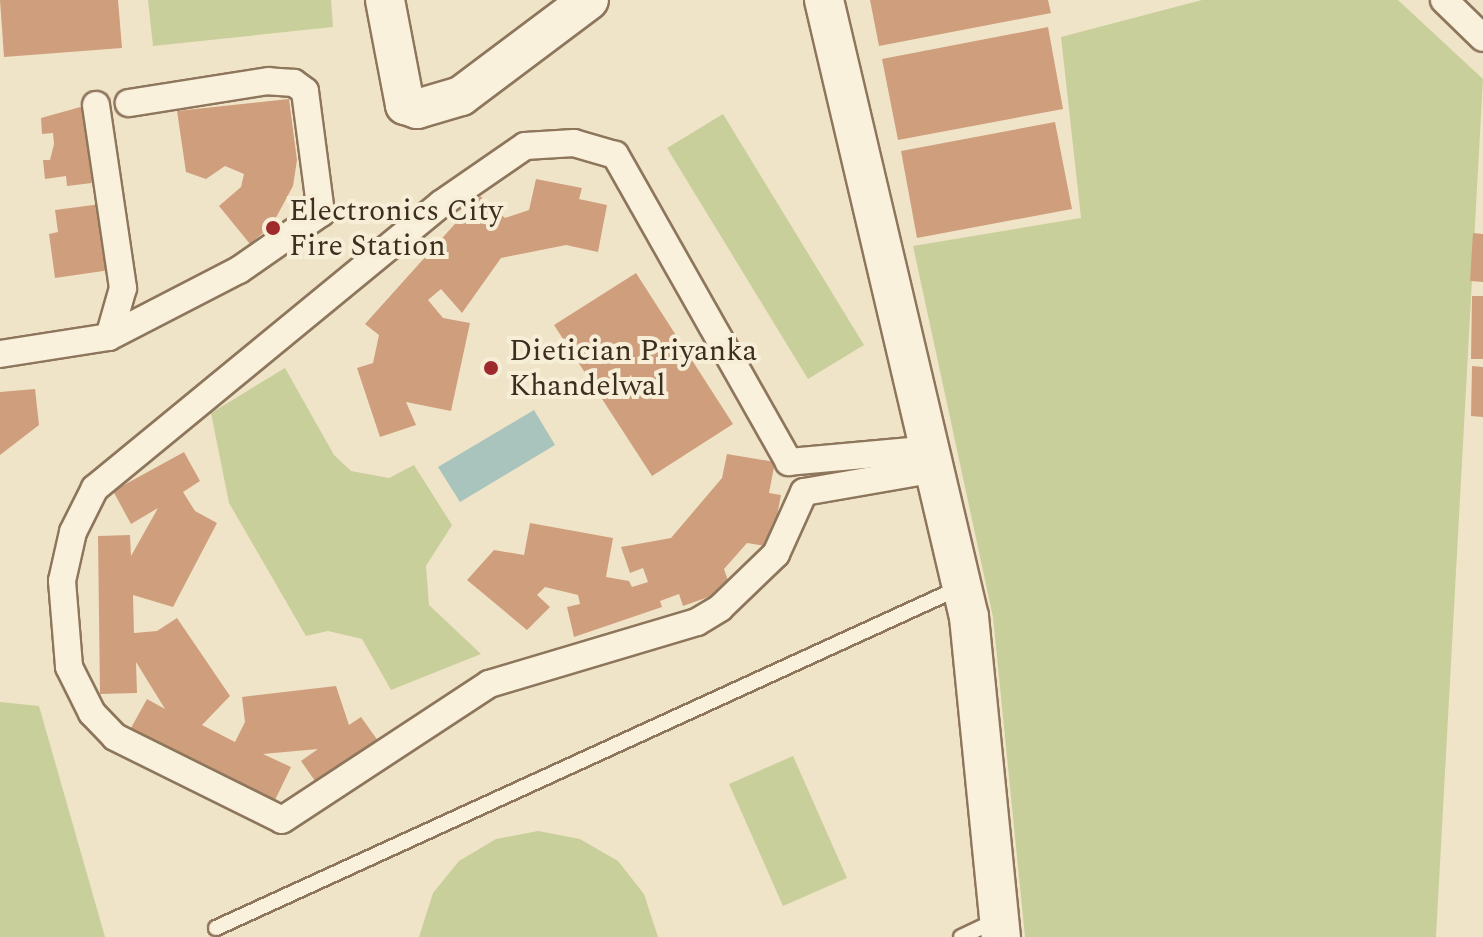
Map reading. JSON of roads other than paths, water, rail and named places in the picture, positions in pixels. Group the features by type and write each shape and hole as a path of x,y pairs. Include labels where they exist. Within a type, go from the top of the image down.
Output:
{"street":[{"path":"385,0 405,105 441,106 461,96 589,0"},
{"path":"824,0 962,587 1000,928"},
{"path":"1444,0 1483,38"},
{"path":"0,354 109,337 239,270 321,213 305,91 294,83 268,81 129,103"},
{"path":"96,105 123,288 109,337"},
{"path":"574,143 615,155 789,462 933,459 804,492 776,554 720,608 697,622 489,684 282,820 115,737 82,699 69,667 62,581 73,532 95,488 441,204 525,146 574,143"}],"lane":[{"path":"216,928 962,587"},
{"path":"961,937 1000,928"}],"water":[{"path":"534,410 555,445 460,502 438,467"}],"place":[{"name":"Electronics City Fire Station","path":"273,228"},
{"name":"Dietician Priyanka Khandelwal","path":"491,368"}]}
